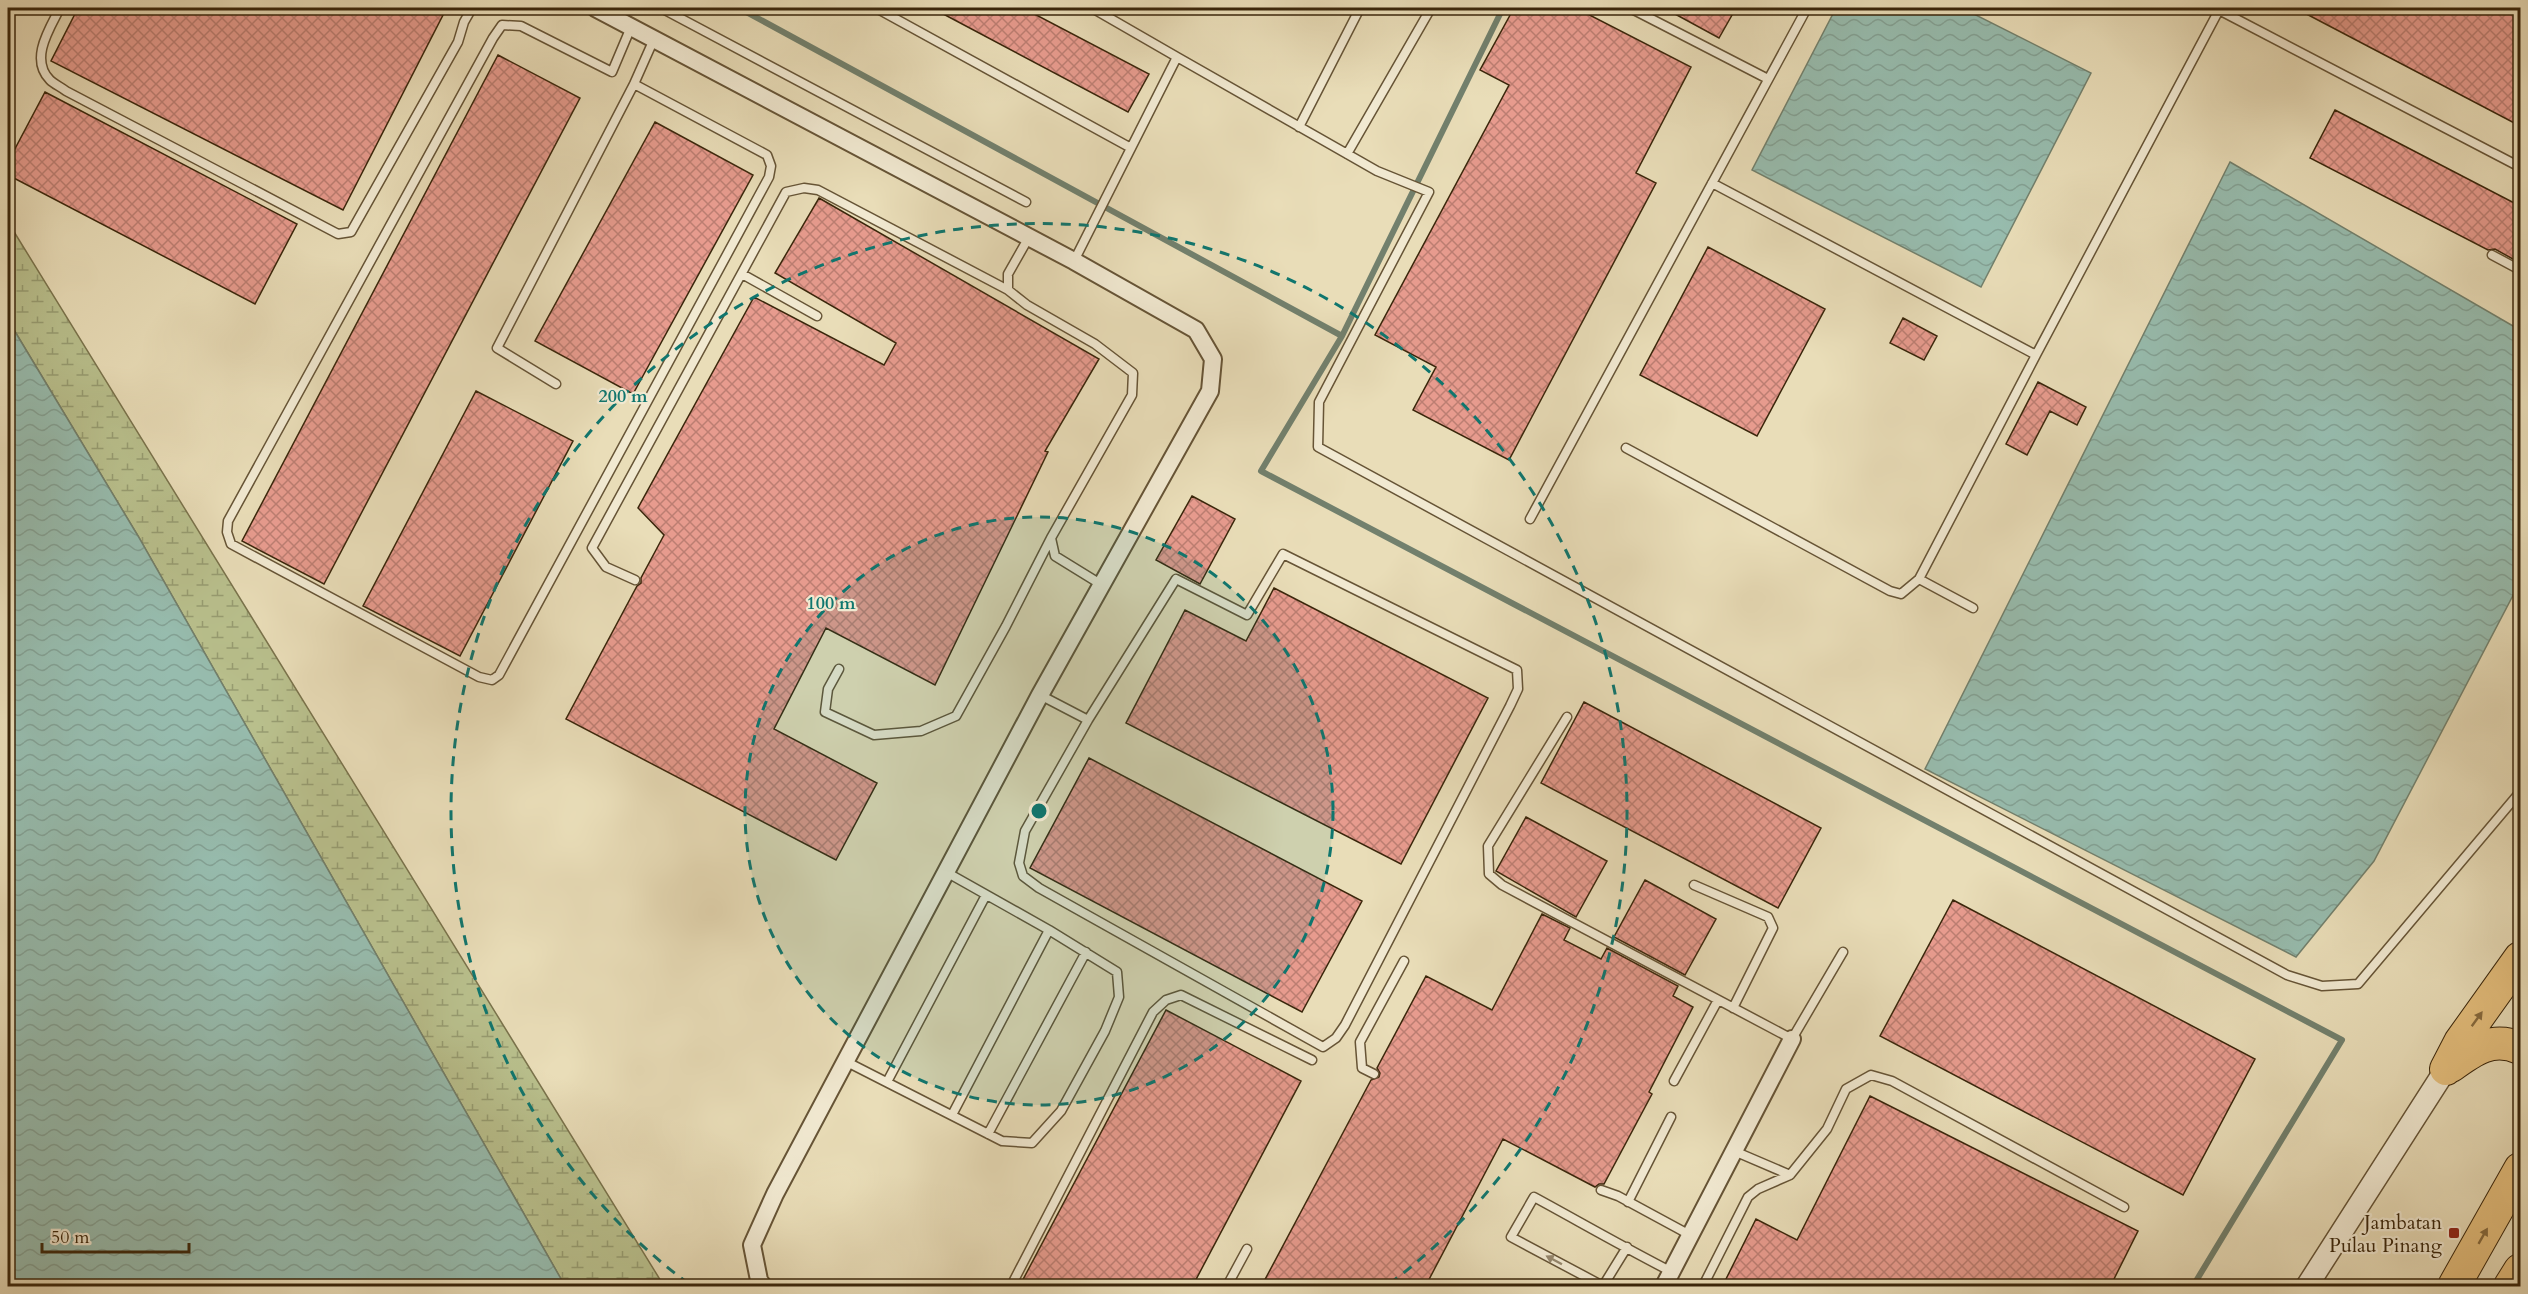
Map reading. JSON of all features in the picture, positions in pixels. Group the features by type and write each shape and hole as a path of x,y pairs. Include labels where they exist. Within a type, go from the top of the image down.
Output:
{"highway":[{"path":"2446,1069 2460,1042 2520,958"},
{"path":"2446,1069 2475,1048 2485,1044 2504,1044 2520,1048"},
{"path":"2454,1287 2520,1169"},
{"path":"2510,1287 2520,1270"}],"street":[{"path":"595,8 1074,261 1196,330 1213,359 1210,391 1040,695 775,1194 752,1245 759,1280 763,1287"},
{"path":"1668,1279 1792,1039"},
{"path":"2307,1287 2446,1069"}],"lane":[{"path":"60,8 41,48 42,65 49,79 66,91 338,234 351,232 458,42 464,21 471,8"},
{"path":"661,8 1026,202"},
{"path":"876,8 1131,148"},
{"path":"1092,8 1377,171 1429,192 1319,402 1318,447 2287,975 2322,986 2358,984 2520,792"},
{"path":"1299,127 1360,8"},
{"path":"1347,154 1431,8"},
{"path":"1630,8 1768,79"},
{"path":"1530,519 1807,8"},
{"path":"1626,448 1890,591 1901,594 1919,579 2216,9 2520,167"},
{"path":"631,27 612,72 521,26 502,25 228,521 227,532 231,544 479,677 492,680 500,675 769,177 771,166 767,155 634,84"},
{"path":"556,384 497,348 634,84 654,39"},
{"path":"1074,261 1177,57"},
{"path":"1712,183 2036,355"},
{"path":"635,580 606,567 592,549 786,192 804,188 818,190 1008,290 1027,305 1095,344 1133,373 1132,395 1051,538 956,716 921,731 874,735 825,712 828,689 839,669"},
{"path":"1008,290 1008,274 1029,237"},
{"path":"2492,255 2520,270"},
{"path":"742,274 817,316"},
{"path":"1051,538 1055,556 1102,585"},
{"path":"1283,554 1517,670 1518,689 1510,706 1345,1025 1336,1038 1323,1047 1039,888 1023,876 1019,863 1025,831 1088,720 1176,579 1247,615 1283,554"},
{"path":"1919,579 1973,608"},
{"path":"1040,695 1088,720"},
{"path":"1567,717 1488,846 1489,874 1502,885 1792,1039 1843,951"},
{"path":"845,1061 1002,1141 1032,1143 1060,1111 1105,1031 1119,997 1117,972 1086,951 946,872"},
{"path":"1694,885 1768,917 1773,928 1733,1008"},
{"path":"887,1082 986,895"},
{"path":"952,1115 1049,930"},
{"path":"988,1134 1086,951"},
{"path":"1374,1074 1362,1068 1360,1042 1404,961"},
{"path":"1011,1287 1153,1012 1166,1000 1180,995 1312,1059"},
{"path":"1674,1081 1718,1000"},
{"path":"1703,1287 1748,1197 1758,1189 1790,1175 1827,1130 1846,1089 1871,1075 1892,1081 2124,1207"},
{"path":"1628,1202 1671,1117"},
{"path":"1734,1151 1790,1175"},
{"path":"1601,1190 1690,1235"},
{"path":"1627,1247 1603,1286 1511,1238 1534,1197 1627,1247 1668,1279"},
{"path":"1227,1287 1247,1248"}],"green space":[{"path":"8,222 664,1286 565,1286 138,536 8,320"}],"water":[{"path":"1836,8 1962,8 2091,73 1981,287 1752,170"},
{"path":"2230,162 2520,330 2520,582 2374,861 2296,957 1925,769"},
{"path":"8,320 138,536 565,1286 8,1286"}],"building":[{"path":"78,8 428,8 443,15 343,210 51,61"},
{"path":"932,8 1023,8 1149,74 1128,112"},
{"path":"1514,8 1576,8 1691,67 1636,173 1656,183 1509,460 1413,410 1436,367 1375,335 1509,85 1480,70"},
{"path":"1664,8 1736,8 1719,38"},
{"path":"2295,8 2520,8 2520,126"},
{"path":"498,55 580,98 324,584 242,541"},
{"path":"45,92 297,224 255,304 8,175 8,162"},
{"path":"2335,110 2520,206 2520,263 2495,249 2488,250 2310,158"},
{"path":"655,122 753,175 633,394 535,341"},
{"path":"819,198 1099,359 1045,451 1048,452 935,685 826,628 774,729 877,783 836,860 566,719 637,586 641,583 641,578 664,535 638,508 754,297 884,365 896,343 775,273"},
{"path":"1708,247 1825,309 1757,436 1640,375"},
{"path":"1903,318 1937,336 1924,360 1890,343"},
{"path":"2038,382 2086,407 2077,425 2050,411 2027,455 2006,444"},
{"path":"476,391 573,441 460,656 363,606"},
{"path":"1192,496 1235,519 1200,584 1156,560"},
{"path":"1274,588 1488,698 1401,864 1126,723 1185,610 1246,641"},
{"path":"1584,702 1821,828 1778,908 1541,783"},
{"path":"1089,758 1362,901 1302,1012 1030,868"},
{"path":"1526,817 1607,861 1576,917 1496,871"},
{"path":"1645,880 1716,919 1685,975 1614,937"},
{"path":"1953,900 2255,1059 2183,1195 1880,1036"},
{"path":"1542,914 1570,928 1564,940 1601,959 1607,948 1678,986 1673,996 1693,1007 1649,1092 1652,1094 1604,1184 1595,1187 1503,1139 1425,1287 1261,1287 1371,1080 1379,1077 1380,1073 1377,1068 1426,976 1492,1010"},
{"path":"1166,1010 1301,1081 1192,1287 1019,1287"},
{"path":"1870,1096 2138,1231 2110,1287 1722,1287 1756,1219 1797,1240"}],"waterway":[{"path":"739,8 1342,336 1261,471 2342,1040 2193,1286"},
{"path":"1342,336 1503,8"}],"place":[{"name":"Jambatan Pulau Pinang","path":"2454,1233"}]}
